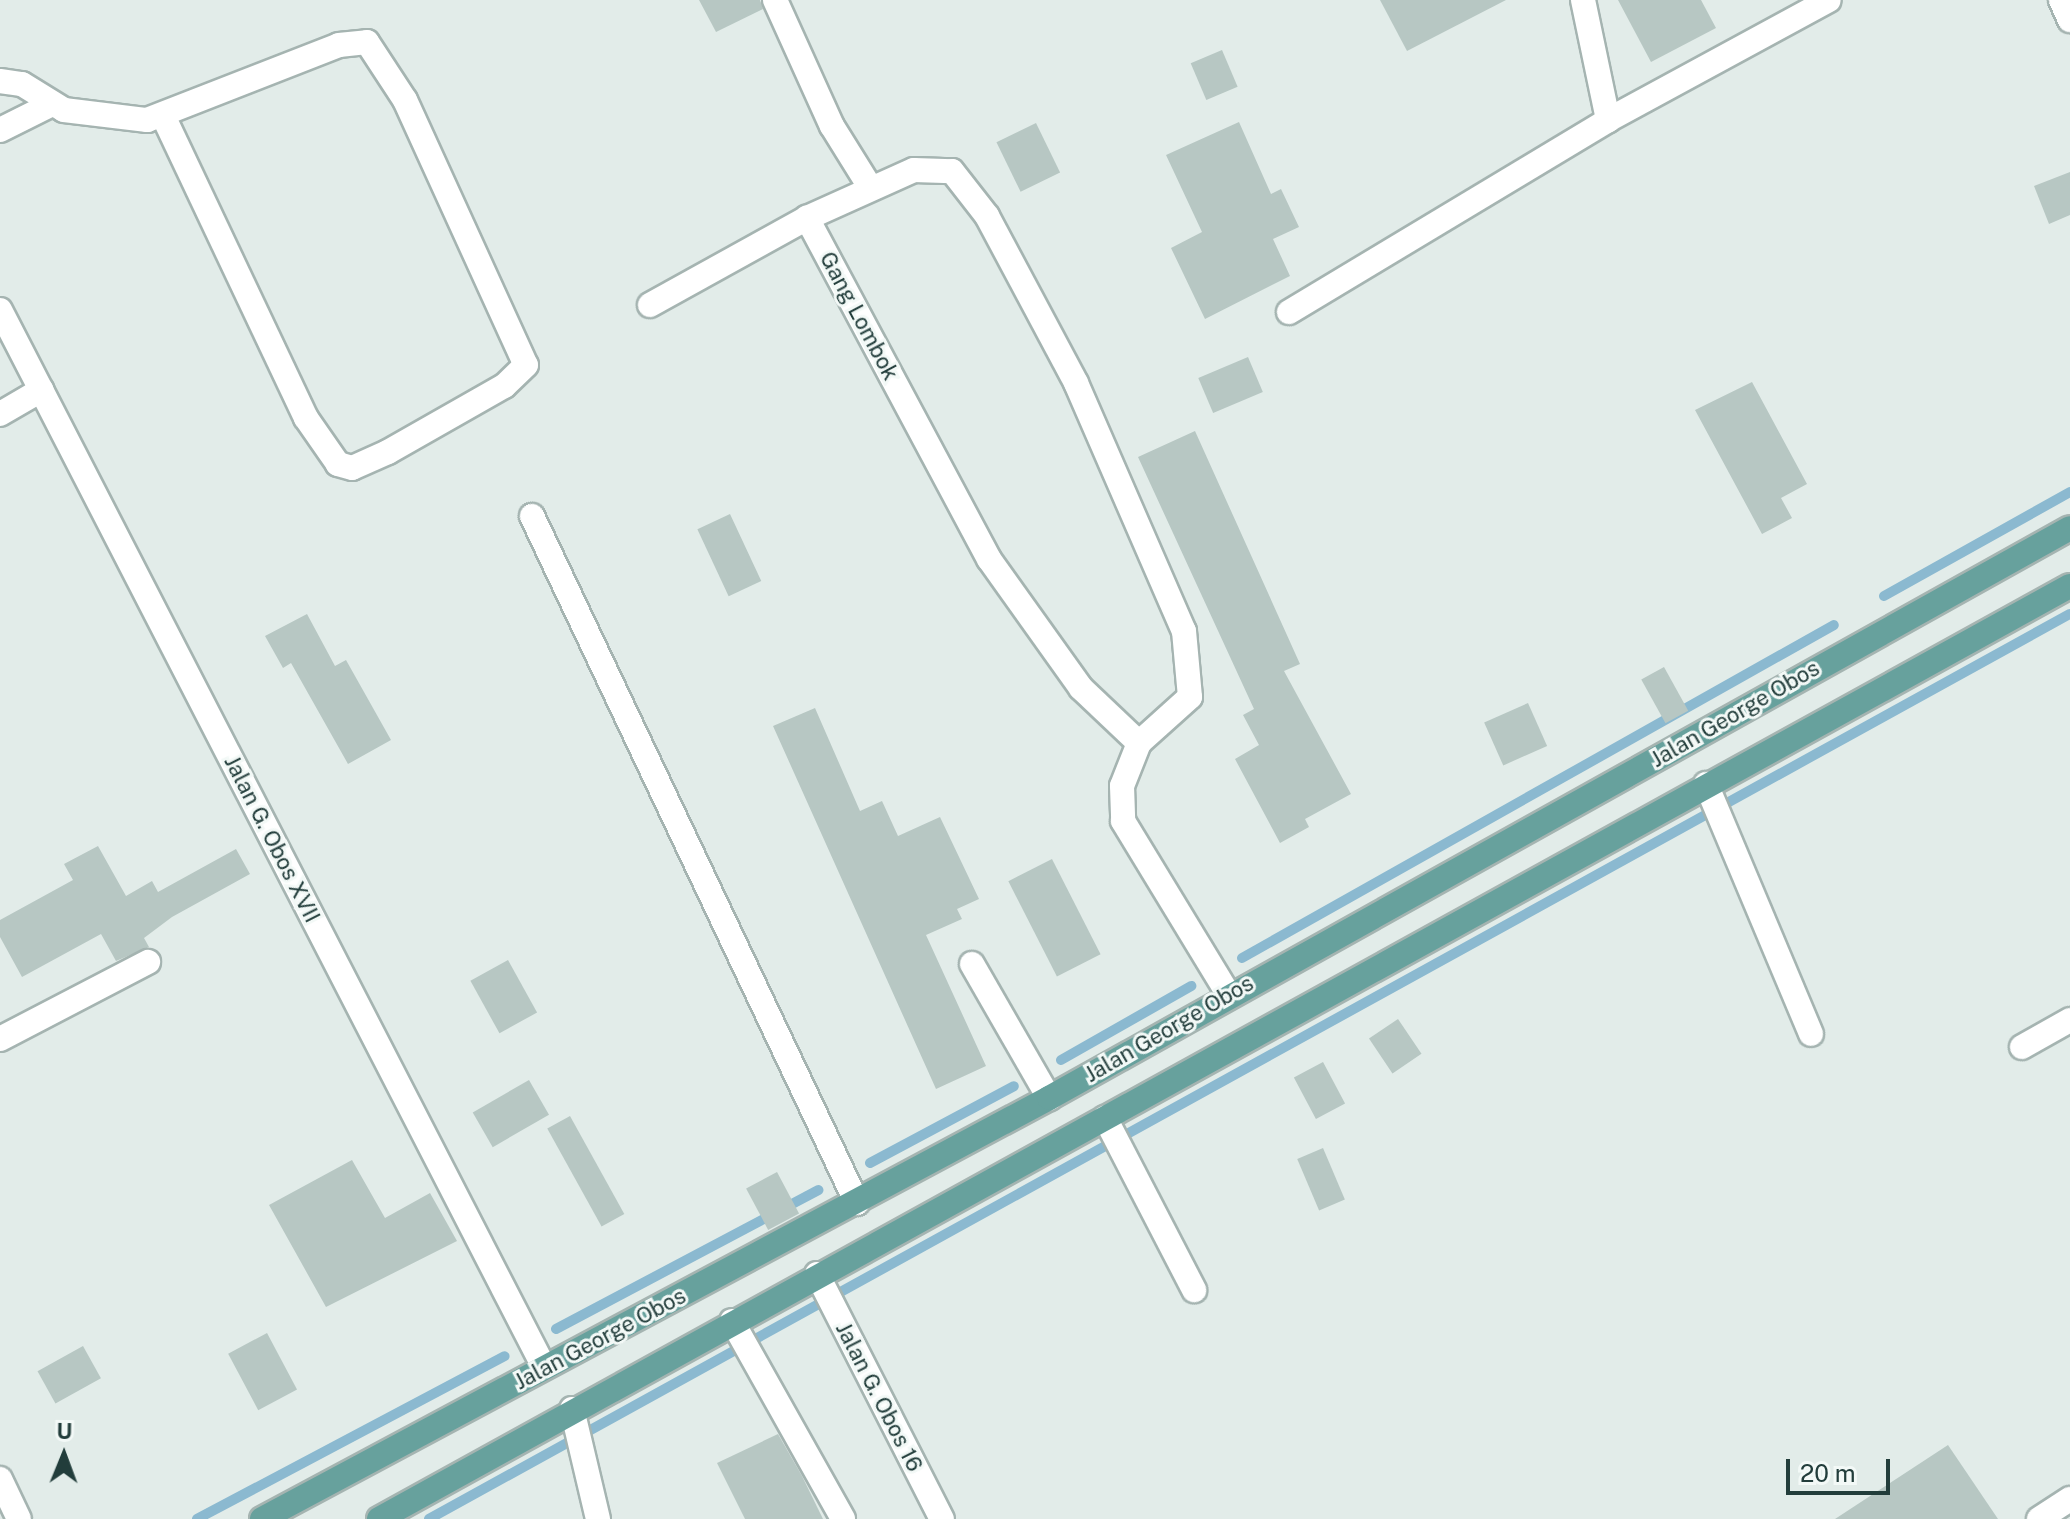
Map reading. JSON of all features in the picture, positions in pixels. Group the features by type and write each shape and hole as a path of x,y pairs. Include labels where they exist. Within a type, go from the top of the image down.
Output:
{"main road":[{"name":"Jalan George Obos","path":"262,1519 1049,1098 1228,994 2070,528"},
{"name":"Jalan George Obos","path":"379,1519 817,1274 1417,951 1706,784 2070,586"}],"street":[{"path":"775,0 832,126 870,187"},
{"path":"1583,0 1608,120"},
{"path":"1289,312 1608,120 1829,0"},
{"path":"2061,0 2070,20"},
{"path":"0,81 22,84 50,105 104,116 163,115 339,45 367,42 405,100 526,365 504,386 388,452 352,468 338,464 306,418 163,115"},
{"path":"0,130 50,105"},
{"path":"650,305 807,218 870,187 914,170 952,171 987,216 1076,383 1193,664 1190,697 1139,743 1122,786 1123,821 1228,994"},
{"name":"Gang Lombok","path":"807,218 989,559 1081,688 1139,743"},
{"name":"Jalan G. Obos XVII","path":"0,310 544,1367"},
{"path":"0,414 41,390"},
{"path":"532,516 857,1203"},
{"path":"1706,784 1811,1034"},
{"path":"0,1039 148,962"},
{"path":"972,964 1049,1098"},
{"path":"2022,1047 2070,1020"},
{"path":"1105,1118 1194,1290"},
{"name":"Jalan G. Obos 16","path":"817,1274 942,1519"},
{"path":"732,1321 843,1519"},
{"path":"572,1409 598,1519"},
{"path":"0,1479 19,1519"},
{"path":"2039,1519 2070,1499"}],"building":[{"path":"699,0 760,0 763,9 716,32"},
{"path":"1380,0 1506,0 1407,51"},
{"path":"1618,0 1701,0 1716,28 1651,62"},
{"path":"1222,50 1238,87 1206,100 1191,63"},
{"path":"1239,122 1271,194 1281,189 1299,227 1273,239 1290,276 1205,319 1171,248 1202,232 1166,155"},
{"path":"1036,123 1060,172 1021,192 996,142"},
{"path":"2070,172 2070,215 2049,224 2034,186"},
{"path":"1248,357 1263,392 1213,413 1198,378"},
{"path":"1752,382 1807,484 1781,498 1792,518 1762,534 1695,410"},
{"path":"1195,431 1300,664 1284,671 1351,794 1305,819 1309,827 1280,843 1235,759 1259,745 1243,715 1254,709 1138,457"},
{"path":"730,514 761,581 729,596 697,529"},
{"path":"307,614 335,666 346,660 391,740 348,764 291,663 283,668 265,636"},
{"path":"1664,667 1688,711 1666,723 1641,680"},
{"path":"1528,703 1547,746 1503,765 1484,723"},
{"path":"815,708 860,811 882,801 898,836 940,817 979,899 957,909 962,919 926,935 986,1066 936,1089 773,726"},
{"path":"98,846 126,896 152,881 158,892 236,849 250,874 172,917 144,938 149,947 116,961 101,934 22,977 0,937 0,920 73,880 64,864"},
{"path":"1052,859 1101,954 1057,977 1008,881"},
{"path":"508,960 537,1012 499,1033 470,981"},
{"path":"1398,1019 1421,1054 1392,1073 1369,1039"},
{"path":"1323,1062 1345,1103 1316,1119 1294,1077"},
{"path":"529,1080 549,1115 493,1147 473,1112"},
{"path":"570,1116 624,1214 602,1227 547,1129"},
{"path":"1323,1148 1345,1200 1319,1210 1297,1159"},
{"path":"352,1160 385,1218 430,1193 457,1241 326,1307 269,1205"},
{"path":"777,1172 799,1213 768,1230 746,1188"},
{"path":"267,1333 297,1390 258,1410 228,1354"},
{"path":"83,1346 101,1378 55,1404 38,1371"},
{"path":"778,1434 823,1519 745,1519 717,1463"},
{"path":"1948,1445 1998,1519 1835,1519"}],"waterway":[{"path":"1884,596 2070,492"},
{"path":"429,1519 2070,614"},
{"path":"1242,958 1834,625"},
{"path":"1061,1060 1191,986"},
{"path":"870,1163 1014,1086"},
{"path":"556,1329 818,1190"},
{"path":"197,1519 505,1356"}]}
